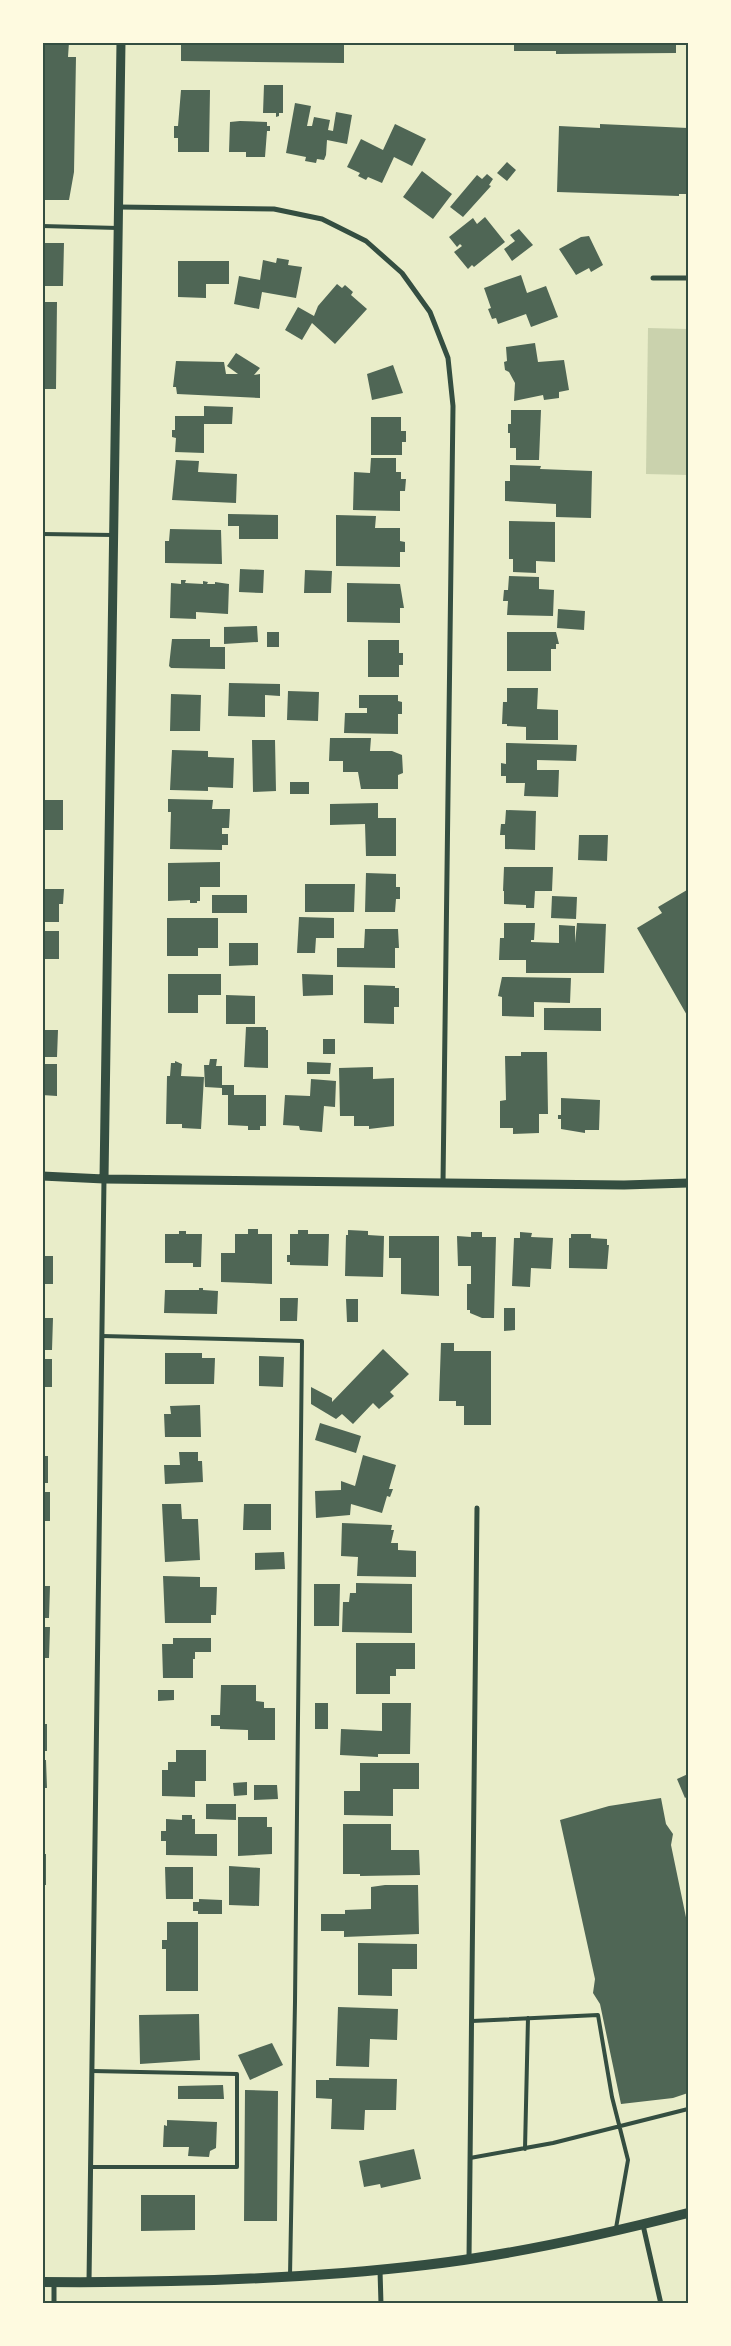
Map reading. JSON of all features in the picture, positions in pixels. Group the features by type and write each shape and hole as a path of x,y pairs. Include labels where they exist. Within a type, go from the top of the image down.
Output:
{"main road":[{"path":"42,2282 290,2278 380,2270 469,2259 615,2231 688,2213"}],"street":[{"path":"89,2282 121,42"},
{"path":"118,207 274,209 322,220 366,241 402,273 430,312 448,358 453,406 442,1183"},
{"path":"652,278 688,278"},
{"path":"42,1176 104,1179 624,1185 688,1183"},
{"path":"469,2259 477,1508"},
{"path":"643,2225 661,2304"},
{"path":"380,2270 381,2304"},
{"path":"54,2282 54,2304"}],"lane":[{"path":"42,226 118,228"},
{"path":"42,534 113,535"},
{"path":"102,1336 302,1341 296,1972 290,2278"},
{"path":"472,2021 598,2015 619,2127 628,2160 615,2231"},
{"path":"525,2149 528,2018"},
{"path":"91,2167 237,2167 237,2074 92,2071"},
{"path":"470,2158 525,2149 688,2109"}],"green space":[{"path":"648,328 688,329 688,475 646,474"}],"building":[{"path":"42,42 69,42 68,57 76,57 74,172 69,200 42,200"},
{"path":"181,42 344,42 344,63 181,61"},
{"path":"514,42 676,42 676,53 556,54 556,51 514,51"},
{"path":"264,85 283,85 283,113 279,113 279,116 276,117 276,113 263,113"},
{"path":"181,90 210,90 209,152 178,152 178,138 174,138 174,126 178,126"},
{"path":"295,103 311,106 307,126 312,126 314,117 330,120 328,130 333,131 336,112 352,115 347,144 327,140 324,160 317,159 316,163 305,161 306,157 286,153"},
{"path":"230,122 267,122 267,126 270,126 270,131 267,131 265,157 246,157 246,152 229,152"},
{"path":"395,124 426,139 412,166 394,157 382,183 368,177 366,180 358,176 360,173 347,167 361,139 383,150"},
{"path":"600,124 688,128 688,194 679,194 679,196 557,192 559,126 600,128"},
{"path":"507,162 516,170 507,181 497,173"},
{"path":"422,171 452,194 433,219 403,197"},
{"path":"487,174 493,179 489,185 491,186 463,217 450,207 477,175 482,179"},
{"path":"485,217 505,242 474,267 472,265 468,269 454,252 462,246 460,244 457,247 449,237 473,218 477,224"},
{"path":"519,229 533,245 512,261 504,249 515,241 510,235"},
{"path":"589,236 603,265 591,272 589,268 576,275 559,249 581,237"},
{"path":"42,243 64,243 63,286 42,286"},
{"path":"277,258 289,260 288,265 302,267 296,298 262,292 259,309 234,304 239,276 260,280 263,260 276,263"},
{"path":"178,261 229,261 229,284 206,284 206,298 178,297"},
{"path":"521,275 527,293 546,286 558,317 531,327 526,314 498,324 496,318 492,319 488,309 491,308 484,288"},
{"path":"337,284 342,288 345,285 353,292 351,295 367,309 335,344 312,323 302,340 285,330 298,307 314,316 318,306"},
{"path":"42,302 57,302 56,389 42,389"},
{"path":"535,343 538,362 564,360 569,390 559,392 559,398 544,400 543,395 514,401 515,383 509,372 505,370 504,362 507,361 506,347"},
{"path":"236,353 260,368 254,375 260,374 260,398 177,394 176,387 173,387 176,361 224,362 226,374 238,374 227,366"},
{"path":"393,365 403,393 372,400 367,374"},
{"path":"204,406 233,407 232,424 204,424 204,453 175,452 176,438 172,437 172,430 175,430 175,416 204,416"},
{"path":"511,410 541,410 539,460 516,460 516,448 510,448 510,433 508,433 508,424 511,424"},
{"path":"371,417 401,417 401,431 406,431 406,442 402,442 402,455 371,455"},
{"path":"371,458 396,458 396,472 401,472 401,479 406,479 405,491 400,491 400,511 353,510 354,472 370,473"},
{"path":"176,460 199,461 198,472 237,474 236,503 172,500"},
{"path":"510,465 541,466 540,469 592,471 591,518 556,517 556,504 505,501 505,481 510,481"},
{"path":"228,514 278,515 278,539 239,539 239,526 228,526"},
{"path":"336,515 376,516 375,528 400,528 400,541 405,542 405,552 400,552 400,567 336,566"},
{"path":"509,521 555,522 555,562 536,561 536,573 513,572 513,559 509,559"},
{"path":"170,529 221,530 222,564 165,563 165,541 169,541"},
{"path":"240,569 264,570 263,593 239,592"},
{"path":"305,570 332,571 331,593 304,593"},
{"path":"509,576 539,577 539,589 554,590 553,616 507,615 508,601 503,601 504,590 508,590"},
{"path":"181,580 186,580 185,583 203,584 203,581 208,582 207,584 215,584 215,582 229,584 228,614 196,612 196,619 170,618 171,583 181,584"},
{"path":"347,583 400,584 404,608 400,608 400,623 347,622"},
{"path":"558,609 585,611 584,630 557,628"},
{"path":"257,626 258,642 224,644 224,627"},
{"path":"267,632 279,632 279,647 267,647"},
{"path":"507,632 556,632 559,644 556,644 556,649 551,649 551,671 507,671"},
{"path":"172,639 210,639 210,647 225,647 225,669 171,668 169,666"},
{"path":"368,640 399,640 399,653 403,653 403,665 399,665 399,677 368,677"},
{"path":"229,683 280,684 280,696 265,695 265,717 228,716"},
{"path":"507,688 538,688 537,709 558,710 558,740 526,740 526,727 502,724 503,702 507,702"},
{"path":"288,691 319,692 318,721 287,720"},
{"path":"171,694 201,695 200,731 170,731"},
{"path":"359,695 398,695 398,701 402,702 402,714 398,714 398,734 344,733 345,713 367,713 367,708 359,708"},
{"path":"330,738 371,738 370,751 392,751 402,755 403,773 398,775 398,789 361,789 358,772 343,772 343,761 329,761"},
{"path":"252,740 275,740 276,791 253,792"},
{"path":"506,743 577,745 576,761 537,760 537,770 559,770 558,797 524,796 525,783 506,783 506,776 501,776 501,763 506,764"},
{"path":"172,750 208,751 208,757 234,758 233,788 208,787 208,791 170,790"},
{"path":"290,782 309,782 309,794 290,794"},
{"path":"168,799 213,800 212,809 230,809 229,828 222,828 222,834 228,834 228,845 222,845 222,850 170,849 171,812 168,812"},
{"path":"42,800 63,800 63,830 42,830"},
{"path":"378,803 378,818 396,818 396,856 366,856 365,824 330,825 330,804"},
{"path":"506,810 536,811 535,850 505,849 505,835 500,835 501,824 505,824"},
{"path":"579,835 608,835 607,861 578,860"},
{"path":"220,862 220,887 200,887 200,901 197,901 197,903 190,903 190,900 168,901 168,863"},
{"path":"504,867 553,867 552,891 535,891 534,908 526,908 526,905 504,904"},
{"path":"366,873 396,874 396,887 400,887 400,899 396,899 395,912 365,912"},
{"path":"305,884 355,884 354,912 305,912"},
{"path":"42,889 64,889 63,904 59,904 59,922 42,922"},
{"path":"687,890 688,1017 637,928 662,913 658,907"},
{"path":"212,895 247,895 247,913 212,913"},
{"path":"552,896 577,897 576,919 551,918"},
{"path":"299,917 334,918 334,938 316,938 315,953 297,953"},
{"path":"167,918 218,918 218,948 198,948 198,956 167,956"},
{"path":"504,923 535,923 534,940 531,940 531,942 559,943 559,925 575,926 575,943 577,923 606,924 604,973 526,973 526,960 499,960 500,938 504,938"},
{"path":"365,929 398,929 399,948 395,948 395,968 337,967 337,948 364,948"},
{"path":"42,931 59,931 59,959 42,959"},
{"path":"229,943 258,943 258,965 229,966"},
{"path":"168,974 221,974 221,995 198,995 198,1013 168,1013"},
{"path":"302,974 333,975 333,995 303,996"},
{"path":"502,977 571,978 570,1003 534,1002 534,1017 502,1016 502,997 498,996"},
{"path":"364,985 395,986 395,988 399,988 399,1007 394,1007 394,1024 364,1023"},
{"path":"226,995 255,996 255,1024 226,1024"},
{"path":"544,1008 601,1008 601,1031 544,1030"},
{"path":"246,1027 266,1027 266,1030 268,1030 268,1068 244,1067"},
{"path":"42,1030 58,1030 57,1057 42,1057"},
{"path":"323,1039 335,1039 335,1054 323,1054"},
{"path":"521,1052 547,1052 548,1114 539,1114 539,1133 513,1134 513,1128 500,1128 500,1101 506,1100 505,1056 521,1056"},
{"path":"210,1059 217,1059 216,1066 222,1066 222,1088 205,1087 204,1065 209,1065"},
{"path":"175,1061 182,1064 181,1076 204,1077 201,1129 182,1128 182,1124 166,1124 167,1076 170,1076 171,1063 175,1063"},
{"path":"307,1062 331,1063 330,1074 307,1074"},
{"path":"42,1064 57,1064 57,1096 42,1095"},
{"path":"373,1067 373,1079 394,1078 394,1126 369,1129 369,1126 354,1126 354,1116 340,1116 339,1068"},
{"path":"311,1079 336,1081 335,1107 324,1106 322,1132 300,1130 299,1126 283,1125 285,1095 310,1096"},
{"path":"222,1085 234,1085 234,1095 266,1095 266,1126 260,1126 260,1130 248,1130 248,1126 228,1125 228,1095 222,1095"},
{"path":"561,1098 600,1100 599,1130 585,1130 585,1133 561,1129 561,1119 558,1119 558,1115 561,1115"},
{"path":"248,1229 258,1229 258,1234 272,1234 272,1284 221,1282 221,1253 235,1253 235,1234 248,1234"},
{"path":"298,1230 308,1230 308,1234 329,1234 328,1266 290,1265 290,1262 287,1262 287,1255 290,1255 290,1234 298,1234"},
{"path":"348,1230 368,1231 368,1235 384,1236 383,1277 345,1276 346,1235 348,1235"},
{"path":"179,1231 186,1231 186,1234 202,1234 201,1267 193,1267 193,1263 165,1263 165,1234 179,1234"},
{"path":"471,1232 482,1232 482,1237 496,1237 494,1318 482,1318 467,1310 467,1284 471,1284 471,1266 458,1266 457,1236 471,1237"},
{"path":"520,1232 532,1233 531,1237 553,1238 551,1269 531,1268 530,1287 512,1286 514,1238 520,1238"},
{"path":"571,1234 591,1234 591,1238 607,1239 607,1245 609,1245 607,1269 569,1268 569,1238 571,1238"},
{"path":"389,1236 439,1236 439,1296 401,1294 401,1258 389,1258"},
{"path":"42,1256 53,1256 53,1284 42,1284"},
{"path":"199,1288 218,1291 217,1314 164,1313 165,1290 199,1290"},
{"path":"280,1298 298,1298 297,1321 280,1321"},
{"path":"346,1299 358,1299 358,1322 347,1322"},
{"path":"504,1308 515,1308 515,1330 504,1331"},
{"path":"42,1318 53,1318 52,1350 42,1350"},
{"path":"441,1343 454,1343 454,1351 491,1351 491,1425 464,1425 464,1406 456,1406 456,1401 439,1401"},
{"path":"383,1349 409,1374 390,1392 394,1396 379,1409 373,1403 353,1424 342,1414 336,1419 311,1404 311,1387 332,1398 332,1402"},
{"path":"165,1353 202,1353 202,1358 215,1358 214,1384 165,1384"},
{"path":"259,1356 284,1357 283,1387 259,1386"},
{"path":"42,1359 52,1359 52,1387 42,1387"},
{"path":"200,1405 201,1437 165,1437 164,1414 171,1414 170,1406"},
{"path":"320,1423 361,1436 356,1453 315,1440"},
{"path":"179,1452 198,1452 198,1461 202,1461 203,1482 165,1484 164,1465 180,1465"},
{"path":"363,1455 396,1465 389,1489 393,1489 390,1497 387,1496 382,1513 351,1504 350,1515 316,1518 315,1491 341,1490 341,1481 355,1486"},
{"path":"42,1456 48,1456 48,1483 42,1483"},
{"path":"42,1492 50,1492 50,1521 42,1521"},
{"path":"162,1504 181,1504 182,1519 198,1519 200,1560 165,1562"},
{"path":"244,1504 271,1504 271,1530 243,1530"},
{"path":"342,1523 392,1525 391,1530 394,1530 391,1543 398,1543 398,1550 416,1551 416,1577 357,1576 358,1557 341,1556"},
{"path":"284,1552 285,1569 255,1570 255,1553"},
{"path":"163,1576 200,1577 200,1587 217,1587 216,1615 211,1615 211,1623 165,1623"},
{"path":"356,1583 412,1584 412,1633 342,1632 343,1602 349,1602 350,1593 356,1593"},
{"path":"314,1584 340,1584 339,1626 314,1626"},
{"path":"42,1586 50,1586 49,1618 42,1618"},
{"path":"43,1627 50,1627 49,1658 42,1658"},
{"path":"173,1638 211,1638 211,1652 195,1652 193,1678 163,1678 162,1644 173,1644"},
{"path":"356,1643 415,1643 415,1669 396,1669 396,1676 390,1676 390,1694 356,1694"},
{"path":"221,1685 256,1685 256,1701 264,1702 264,1708 275,1708 275,1740 248,1740 248,1730 220,1729 220,1726 211,1726 211,1715 220,1715"},
{"path":"158,1690 174,1690 174,1700 158,1701"},
{"path":"315,1703 328,1703 328,1729 315,1729"},
{"path":"382,1703 411,1703 410,1754 378,1754 378,1757 340,1755 341,1729 382,1731"},
{"path":"42,1724 47,1724 47,1751 42,1751"},
{"path":"176,1750 206,1750 206,1781 195,1781 195,1797 162,1796 162,1770 168,1770 168,1762 176,1762"},
{"path":"42,1760 46,1760 47,1788 42,1788"},
{"path":"360,1763 419,1763 419,1789 393,1789 393,1816 344,1815 344,1791 360,1791"},
{"path":"688,1774 688,1796 685,1798 677,1779"},
{"path":"247,1782 247,1795 234,1796 233,1783"},
{"path":"254,1785 277,1785 278,1799 254,1800"},
{"path":"661,1798 666,1824 673,1834 671,1845 688,1927 688,2093 673,2098 621,2104 600,2004 593,1993 595,1979 560,1820 609,1806"},
{"path":"206,1804 236,1804 236,1820 206,1819"},
{"path":"182,1815 192,1815 192,1819 195,1819 195,1834 217,1834 217,1856 166,1855 166,1841 161,1841 161,1831 166,1831 166,1819 182,1820"},
{"path":"238,1817 267,1817 267,1827 272,1827 272,1854 238,1856"},
{"path":"343,1824 391,1824 391,1850 419,1850 420,1875 360,1876 360,1874 343,1874"},
{"path":"42,1854 46,1854 46,1885 42,1885"},
{"path":"229,1866 260,1868 259,1906 229,1905"},
{"path":"165,1867 193,1867 193,1899 166,1899"},
{"path":"418,1885 419,1934 344,1937 344,1931 321,1931 321,1914 345,1914 345,1910 371,1909 371,1887"},
{"path":"42,1895 45,1895 45,1919 42,1919"},
{"path":"199,1899 222,1900 222,1914 198,1914 198,1911 193,1911 193,1902 199,1902"},
{"path":"167,1922 198,1922 198,1991 166,1991 166,1949 162,1949 162,1940 167,1940"},
{"path":"358,1943 417,1944 417,1969 392,1969 392,1996 358,1995"},
{"path":"338,2007 398,2009 397,2040 370,2039 369,2067 336,2066"},
{"path":"199,2014 200,2060 140,2064 139,2015"},
{"path":"272,2043 283,2065 250,2080 238,2055"},
{"path":"329,2078 397,2079 396,2110 365,2110 364,2130 331,2129 332,2099 316,2098 316,2080 329,2080"},
{"path":"223,2085 224,2099 178,2099 178,2086"},
{"path":"245,2090 278,2091 277,2221 244,2221"},
{"path":"167,2120 217,2122 216,2148 210,2151 209,2157 188,2156 189,2147 163,2147 164,2125 167,2126"},
{"path":"414,2149 421,2179 381,2188 380,2184 364,2187 359,2161"},
{"path":"141,2195 195,2195 195,2230 141,2231"}]}
